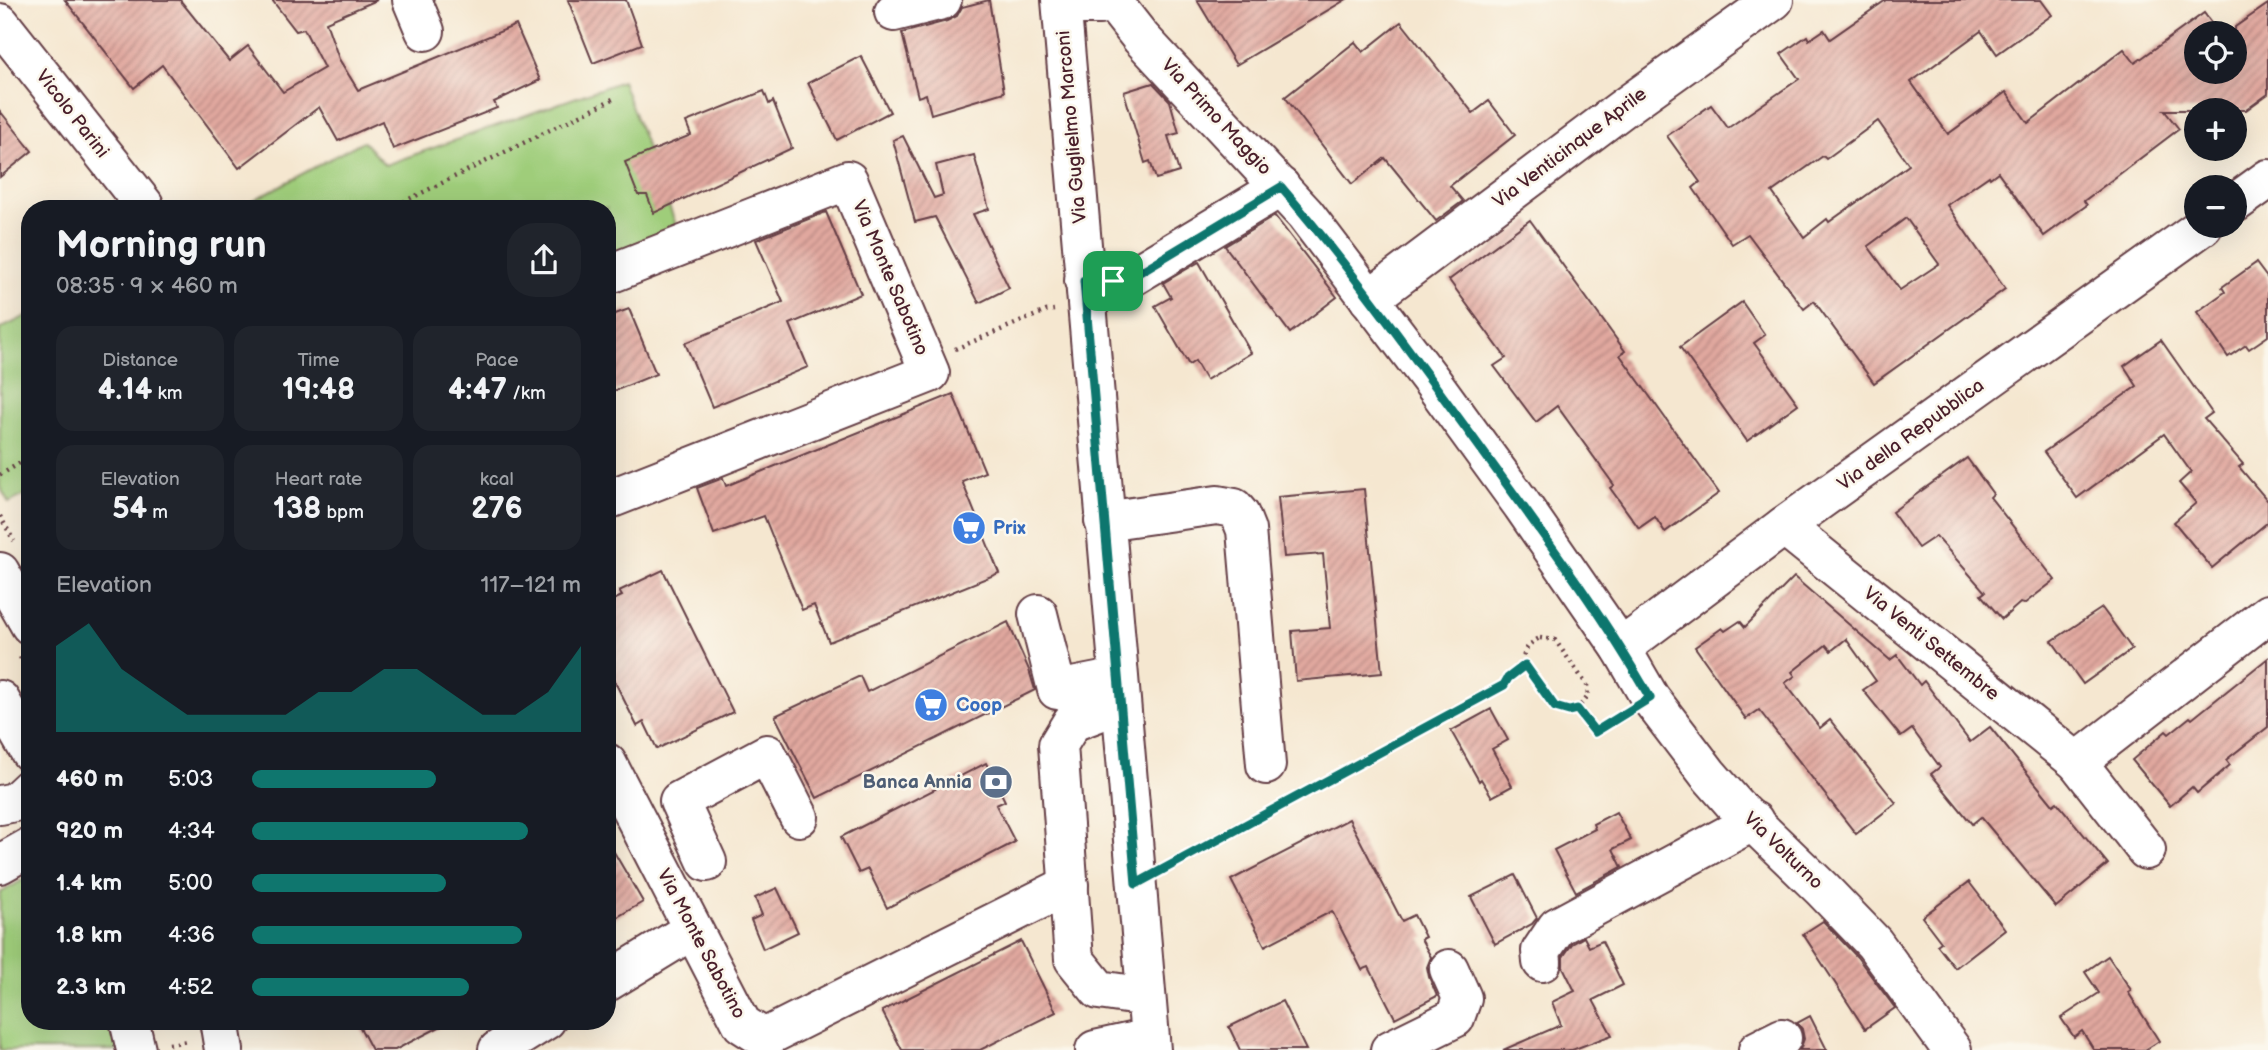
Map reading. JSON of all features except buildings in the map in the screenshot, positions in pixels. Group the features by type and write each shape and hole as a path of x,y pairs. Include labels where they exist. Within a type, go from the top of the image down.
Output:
{"street":[{"path":"894,12 942,0"},
{"name":"Via Venticinque Aprile","path":"1369,299 1622,108 1774,0"},
{"name":"Via Primo Maggio","path":"1061,2 1100,5 1113,1 1141,38 1305,214 1522,505 1621,648"},
{"name":"Via Guglielmo Marconi","path":"1061,2 1150,1044"},
{"name":"Vicolo Parini","path":"0,23 140,200"},
{"path":"2247,194 2268,179"},
{"name":"Via Monte Sabotino","path":"616,271 848,180 930,373 616,496"},
{"path":"1085,293 1125,281 1281,187"},
{"name":"Via della Repubblica","path":"1621,648 1784,526 2186,238"},
{"path":"1104,520 1217,505 1234,508 1240,515 1246,530 1266,765"},
{"name":"Via Venti Settembre","path":"1784,526 2077,762 2146,850"},
{"path":"0,572 21,609"},
{"path":"1038,614 1058,690 1119,691"},
{"path":"2077,762 2268,614"},
{"name":"Via Volturno","path":"1621,648 1650,698 1708,774 1736,806 1874,943 1952,1050"},
{"path":"1119,691 1072,722 1058,745 1074,959 1099,990 1146,997"},
{"path":"0,700 21,736"},
{"path":"707,862 679,801 767,754 799,817"},
{"name":"Via Monte Sabotino","path":"616,781 742,1024 764,1038 1069,885"},
{"path":"1542,962 1541,951 1557,927 1754,821"},
{"path":"0,864 21,852"},
{"path":"616,976 692,930"},
{"path":"1390,1050 1455,1018 1462,998 1449,969"},
{"path":"131,1030 136,1050"},
{"path":"205,1030 206,1050"},
{"path":"221,1030 224,1050"},
{"path":"498,1050 530,1030"},
{"path":"1095,1050 1150,1044"}],"path":[{"path":"406,200 617,97"},
{"path":"944,354 1085,293"},
{"path":"0,475 21,462"},
{"path":"1540,638 1555,640 1587,685 1588,696 1577,709 1569,711 1555,707 1525,665 1523,656 1532,641 1540,638"},
{"path":"1136,884 1504,685 1508,678 1525,665"},
{"path":"1577,709 1595,732 1650,698"}],"green space":[{"path":"622,81 678,230 616,254 616,200 254,200 363,141 385,165"},
{"path":"21,318 21,497 9,503 0,487 0,329"},
{"path":"21,881 21,1030 131,1030 136,1050 0,1050 0,893"}],"place":[{"name":"Prix","path":"969,528"},
{"name":"Coop","path":"931,705"},
{"name":"Banca Annia","path":"996,782"}],"route":[{"path":"1281,187 1305,214 1431,380 1522,505 1621,648 1650,698 1595,732 1577,709 1569,711 1555,707 1525,665 1508,678 1504,685 1136,884 1084,281 1113,281 1125,281 1281,187"}]}
